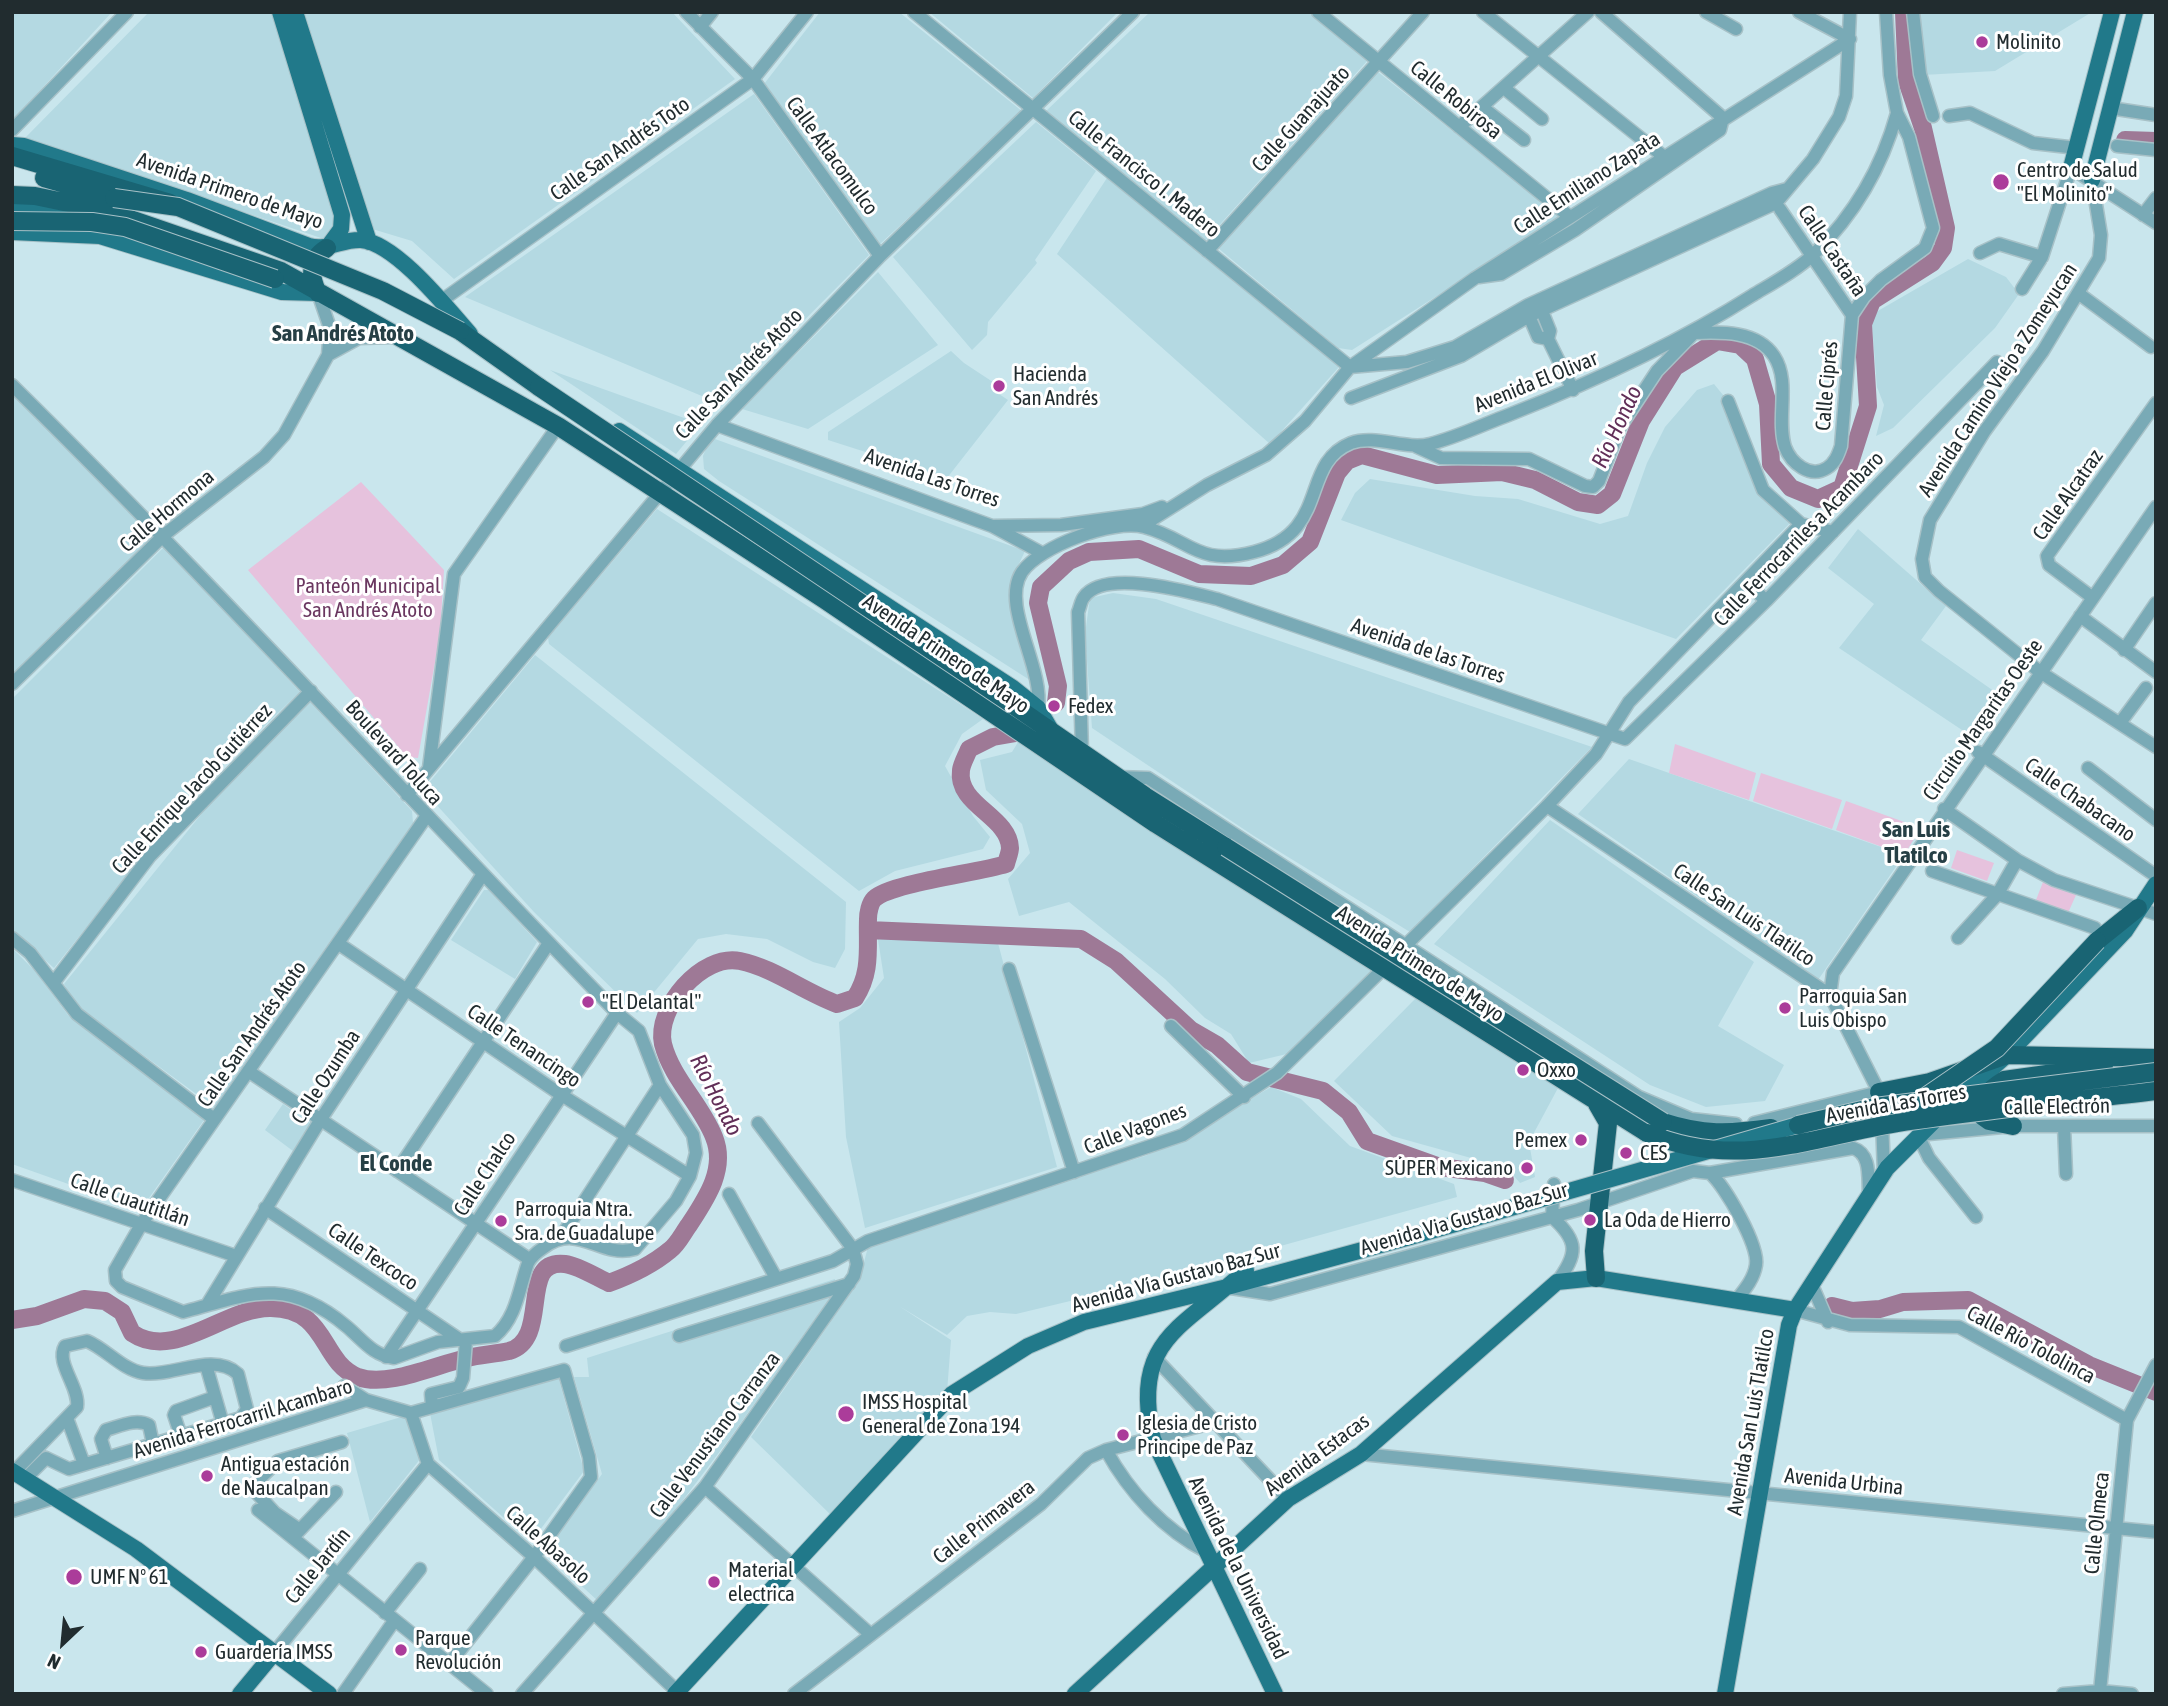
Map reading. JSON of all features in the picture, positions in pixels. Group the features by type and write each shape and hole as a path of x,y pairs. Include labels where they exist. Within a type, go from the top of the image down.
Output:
{"highway":[{"path":"12,146 77,169 118,193"},
{"name":"Avenida Primero de Mayo","path":"12,158 35,175 178,207 383,291 460,331 1145,796 1662,1122 1688,1130 1723,1135 1798,1125"},
{"path":"15,200 107,211 278,275 318,293"},
{"path":"15,200 44,211"},
{"path":"12,221 92,222 125,227 278,275"},
{"path":"278,275 296,260 295,241"},
{"path":"318,293 312,269 318,254 327,248"},
{"name":"Avenida Primero de Mayo","path":"318,293 558,426 825,600 1156,824 1647,1133"},
{"path":"825,600 824,582 828,577 839,575"},
{"path":"1918,1102 1997,1048 2096,934 2138,908"},
{"path":"1879,1092 1930,1082 2007,1055 2156,1058"},
{"path":"2007,1055 2011,1063 2033,1075"},
{"path":"2013,1126 1989,1121 1982,1116 1984,1096 2004,1080 2156,1058"},
{"name":"Avenida Las Torres","path":"1798,1125 1875,1107 2156,1072"},
{"name":"Avenida Las Torres","path":"1647,1133 1670,1143 1709,1151 1748,1152 1790,1147 1895,1124 2156,1091"},
{"path":"1596,1278 1594,1251 1608,1124 1597,1104"}],"main road":[{"path":"280,12 294,32 327,137 369,242"},
{"path":"294,32 295,12"},
{"path":"2071,168 2077,148 2077,123 2112,12"},
{"path":"2092,180 2135,12"},
{"path":"327,137 342,215 338,234 327,248"},
{"name":"Avenida Primero de Mayo","path":"12,146 149,187 295,241 327,248 349,241 369,242 390,253 441,301 479,344"},
{"name":"Avenida Primero de Mayo","path":"44,211 102,224 125,243 282,292 318,293"},
{"path":"12,232 100,236 125,243"},
{"name":"Avenida Primero de Mayo","path":"515,370 543,381 1013,688 1038,708 1051,730"},
{"name":"Avenida San Luis Tlatilco","path":"1725,1694 1785,1344 1795,1310 1884,1173 1918,1135 2007,1055 2125,931 2156,884"},
{"name":"Avenida Via Gustavo Baz Sur","path":"1410,1237 1798,1125"},
{"name":"Avenida Vía Gustavo Baz Sur","path":"678,1693 952,1394 985,1371 1028,1346 1084,1322 1227,1287 1410,1237"},
{"name":"Avenida de la Universidad","path":"1246,1269 1168,1335 1154,1357 1147,1388 1147,1411 1153,1440 1275,1694"},
{"name":"Calle Río Tololinca","path":"1557,1282 1596,1278 1738,1298 1795,1310"},
{"name":"Avenida Estacas","path":"1074,1694 1288,1499 1361,1454 1557,1282"},
{"path":"17,1474 136,1549 328,1694"},
{"name":"Calle Jardín","path":"240,1694 274,1653"}],"street":[{"path":"12,130 127,12"},
{"name":"Calle Atlacomulco","path":"686,12 753,79 880,256"},
{"path":"700,27 712,12"},
{"name":"Calle San Andrés Toto","path":"441,301 753,79 807,12"},
{"name":"Calle Francisco I. Madero","path":"914,12 1350,367"},
{"name":"Calle San Andrés Atoto","path":"407,795 692,451 880,256 1035,110 1133,12"},
{"name":"Calle Robirosa","path":"1318,12 1570,217"},
{"name":"Calle Guanajuato","path":"1208,251 1423,12"},
{"path":"1483,12 1663,156"},
{"path":"1459,127 1588,12"},
{"path":"1475,278 1501,274 1575,230 1720,130 1723,118 1601,12"},
{"path":"1706,12 1736,29"},
{"path":"1798,12 1850,39"},
{"path":"1351,398 1776,203 1813,159 1839,117 1846,96 1850,12"},
{"path":"1886,12 1890,75 1897,113"},
{"path":"1913,12 1920,74 1933,116"},
{"name":"Calle Emiliano Zapata","path":"1142,526 1180,500 1266,455 1306,421 1350,367 1475,278 1850,39"},
{"path":"1504,88 1542,119"},
{"path":"1482,107 1524,140"},
{"path":"2110,108 2156,115"},
{"name":"Avenida El Olivar","path":"1142,526 1194,551 1209,555 1225,557 1256,552 1279,543 1298,528 1319,476 1341,450 1362,441 1415,446 1445,439 1573,390 1694,333 1811,257 1851,214 1888,148 1897,113"},
{"name":"Calle Ciprés","path":"1694,333 1722,332 1748,336 1773,355 1781,373 1785,446 1805,470 1816,473 1836,459 1841,446 1852,315 1864,297 1925,248 1933,228 1909,137 1897,113"},
{"path":"1949,116 1970,113 2033,143 2077,148"},
{"path":"2117,146 2156,150"},
{"path":"2022,289 2042,257 2071,168 2156,223"},
{"name":"Avenida Camino Viejo a Zomeyucan","path":"2040,671 1925,577 1922,559 1924,538 1930,520 1984,432 2043,351 2099,258 2101,247 2092,180"},
{"path":"1350,367 1407,362 1458,351 1528,305 1772,193 1787,189"},
{"path":"2143,215 2156,198"},
{"name":"Calle Castaña","path":"1780,209 1852,315"},
{"path":"1980,253 1999,244 2042,257"},
{"name":"Calle Hormona","path":"12,684 164,535 264,457 284,435 328,355 330,328 318,293"},
{"path":"2078,293 2151,347"},
{"path":"1536,313 1550,331 1548,339 1573,390"},
{"path":"1415,446 1430,455 1448,459 1529,459 1585,486 1593,487 1599,481 1620,427 1657,371 1694,333"},
{"path":"328,355 343,344 368,336 389,336 410,342"},
{"name":"Calle Ferrocarriles a Acambaro","path":"1626,738 1766,601 1997,362"},
{"name":"Boulevard Toluca","path":"12,385 164,535 426,817 617,1013 639,1031 660,1085 693,1135 695,1164 690,1176"},
{"path":"1728,401 1763,490 1801,524 1833,532"},
{"name":"Calle Alcatraz","path":"2093,598 2049,565 2048,556 2156,403"},
{"name":"Avenida Las Torres","path":"717,425 992,526 1061,525 1129,517 1180,500"},
{"path":"429,768 454,574 558,426"},
{"path":"692,451 691,464 695,480"},
{"name":"Circuito Margaritas Oeste","path":"1830,995 1833,973 1980,753 2156,507"},
{"name":"Calle Ferrocarriles a Acambaro","path":"1608,734 1629,702 1801,524"},
{"path":"992,526 1040,552"},
{"path":"1038,708 1038,682 1015,599 1020,575 1040,552 1084,536 1128,526 1142,526"},
{"name":"Avenida de las Torres","path":"1082,753 1078,612 1084,596 1099,586 1123,582 1176,589 1217,599 1626,738"},
{"path":"1746,582 1766,601"},
{"path":"2124,650 2156,603"},
{"path":"2080,615 2156,672"},
{"path":"2040,671 2156,747"},
{"path":"2120,723 2146,688"},
{"name":"Calle Enrique Jacob Gutiérrez","path":"54,982 150,856 311,691"},
{"path":"1406,946 1547,806 1595,754 1608,734"},
{"name":"Calle Chabacano","path":"1980,753 2156,876"},
{"path":"2088,768 2156,820"},
{"name":"Avenida Primero de Mayo","path":"1117,777 1148,778 1639,1097 1691,1119 1723,1124 1753,1123 1879,1092"},
{"name":"Calle San Luis Tlatilco","path":"1547,806 1830,995 1879,1092"},
{"path":"1944,809 2017,860 2054,880 2156,914"},
{"name":"Calle San Andrés Atoto","path":"207,1305 183,1312 172,1310 122,1287 114,1276 142,1223 426,817"},
{"path":"1958,938 1997,895 2017,860"},
{"path":"1932,871 2096,934"},
{"name":"Calle Ozumba","path":"207,1305 321,1119 483,874"},
{"path":"12,938 30,953 77,1014 214,1119"},
{"path":"397,1171 549,943"},
{"name":"Calle Tenancingo","path":"339,944 560,1094 690,1176"},
{"name":"Calle Vagones","path":"853,1249 868,1241 1183,1135 1277,1073 1385,967"},
{"path":"1009,969 1074,1172"},
{"path":"1465,1019 1481,994"},
{"name":"Calle Chalco","path":"386,1357 560,1094 617,1013"},
{"path":"1171,1026 1244,1097"},
{"path":"248,1071 529,1259"},
{"path":"207,1305 227,1297 259,1292 287,1294 330,1313 369,1348 394,1358 438,1342 463,1342 495,1336 502,1330 516,1304 529,1259 561,1237 660,1085"},
{"path":"1879,1092 1884,1173"},
{"path":"566,1346 833,1261 853,1249 758,1123"},
{"name":"Calle Electrón","path":"1918,1135 2013,1126 2156,1126"},
{"path":"2064,1126 2066,1174"},
{"path":"1918,1135 1929,1158 1976,1217"},
{"name":"Avenida Las Torres","path":"1710,1173 1853,1148 1862,1151 1866,1157 1869,1193"},
{"name":"Avenida Via Gustavo Baz Sur","path":"1227,1287 1270,1294 1552,1217 1693,1171 1710,1173"},
{"path":"1710,1173 1721,1183 1752,1244 1757,1263 1751,1282 1738,1298"},
{"path":"561,1237 577,1238 613,1251 635,1249 676,1201 690,1176"},
{"name":"Calle Cuautitlán","path":"12,1180 236,1256"},
{"path":"1553,1184 1552,1217 1568,1232 1573,1251 1566,1270 1557,1282"},
{"path":"729,1194 776,1278"},
{"name":"Calle Texcoco","path":"265,1208 463,1342"},
{"name":"Calle Venustiano Carranza","path":"522,1694 705,1487 849,1283 857,1264 853,1249"},
{"path":"679,1336 849,1283"},
{"path":"1812,1285 1828,1322"},
{"name":"Calle Río Tololinca","path":"1795,1310 1828,1322 1865,1327 1958,1327 2127,1420"},
{"path":"17,1474 42,1454 78,1403 74,1383 61,1352 65,1346 81,1340 93,1343 139,1373 151,1374 206,1365 234,1370 238,1374 247,1409 241,1418 69,1469 42,1454"},
{"path":"432,1407 431,1394 459,1387 464,1365 463,1342"},
{"path":"1154,1357 1288,1499"},
{"path":"206,1365 222,1424"},
{"path":"428,1464 411,1413 564,1370 589,1457 591,1476 534,1557 449,1664"},
{"name":"Calle Olmeca","path":"2100,1691 2127,1420 2152,1371"},
{"path":"344,1386 366,1400"},
{"path":"180,1436 174,1415 176,1411 215,1397"},
{"name":"Avenida Ferrocarril Acambaro","path":"12,1511 366,1400 411,1413"},
{"path":"67,1418 84,1464"},
{"path":"107,1458 101,1439 106,1430 139,1421 149,1425 153,1444"},
{"name":"Calle Primavera","path":"794,1694 869,1633 1041,1504 1078,1465 1106,1450 1216,1422"},
{"path":"342,1441 278,1461 251,1487 338,1574 487,1694"},
{"path":"1106,1450 1123,1481 1181,1539 1207,1552"},
{"name":"Avenida Urbina","path":"1361,1454 2156,1532"},
{"name":"Calle Abasolo","path":"428,1464 534,1557 678,1693"},
{"name":"Calle Jardín","path":"274,1653 428,1464"},
{"path":"705,1487 869,1633"},
{"path":"296,1534 336,1492"},
{"path":"258,1510 296,1534"},
{"path":"343,1694 420,1569"},
{"path":"2063,1694 2100,1691 2132,1694"}],"shaded area":[{"path":"12,12 112,12 12,121"},
{"path":"149,12 274,12 335,217 334,233 327,240 25,138"},
{"path":"304,12 672,12 735,79 454,279 412,241 369,228"},
{"path":"820,12 899,12 1023,112 880,244 764,84"},
{"path":"929,12 1118,12 1033,98"},
{"path":"1150,12 1309,12 1368,60 1205,241 1046,111"},
{"name":"Molinito","path":"1918,12 2092,12 1995,71 1923,75"},
{"path":"1378,72 1561,217 1352,350 1338,348 1218,248"},
{"path":"754,94 869,255 721,404 465,297"},
{"path":"1036,122 1096,171 1035,260 1037,263 988,322 987,335 972,350 893,257"},
{"path":"1107,178 1339,367 1270,444 1057,254"},
{"path":"1968,259 2006,277 2019,294 1995,328 1893,428 1876,436 1884,405 1877,387 1872,325 1876,312"},
{"path":"878,272 938,345 808,429 742,409"},
{"path":"951,351 999,386 999,394 1008,400 947,478 828,440 828,432"},
{"path":"550,370 701,424 676,454"},
{"path":"1714,384 1728,401 1758,490 1792,521 1676,639 1341,520 1355,493 1370,479 1475,496 1518,499 1600,524 1628,516 1647,463 1665,427 1697,390"},
{"path":"12,395 156,533 12,677"},
{"path":"715,439 1025,551 1011,581 1013,605 1036,684 719,481 704,469 703,456 709,441"},
{"path":"657,509 983,719 962,734 945,766 973,816 990,837 983,849 895,871 859,891 549,644 548,638"},
{"path":"1858,529 1946,606 1921,640 2008,701 1980,742 1839,648 1874,604 1828,568"},
{"path":"165,546 300,692 220,768 164,830 54,968 12,931 12,699"},
{"path":"1113,593 1156,599 1592,747 1410,932 1254,836 1092,728 1085,634 1090,598"},
{"path":"535,655 846,902 845,949 835,968 813,962 767,939 726,934 698,939 637,1013 534,912 423,790"},
{"path":"310,702 412,811 413,823 214,1107 75,1005 64,984 220,791"},
{"path":"1020,739 1375,969 1295,1052 1249,1063 1231,1034 1205,1018 1165,979 1069,902 1019,916 1008,879 1030,853 1022,824 986,790 980,760 1012,752"},
{"path":"1629,759 1904,855 1818,980 1578,814"},
{"path":"1550,820 1754,962 1718,1026 1784,1065 1765,1101 1706,1107 1650,1085 1434,944"},
{"path":"484,890 489,890 537,942 515,979 451,940"},
{"path":"877,933 998,943 1057,1167 865,1228 846,1137 839,1022 860,1008 884,978"},
{"path":"12,948 34,970 68,1015 204,1120 144,1205 136,1208 12,1164"},
{"path":"1416,998 1558,1088 1529,1142 1535,1177 1520,1183 1507,1168 1392,1136 1334,1081"},
{"path":"1271,1087 1301,1099 1350,1146 1454,1184 1457,1197 1158,1280 1016,1314 990,1312 967,1316 947,1335 899,1306 951,1340 947,1392 833,1517 751,1437 859,1281 868,1247 877,1241 1145,1156 1181,1140"},
{"path":"283,1104 310,1123 293,1151 265,1130"},
{"path":"835,1279 834,1292 730,1438 649,1545 599,1602 545,1552 602,1474 574,1377 589,1377 587,1358"},
{"path":"558,1376 584,1471 531,1542 439,1460 430,1413"},
{"path":"408,1415 421,1458 370,1522 347,1433"}],"green space":[{"name":"Panteón Municipal San Andrés Atoto","path":"361,482 444,570 440,634 418,758 407,757 248,570"},
{"path":"1675,744 1756,773 1749,800 1669,773"},
{"path":"1761,773 1842,800 1832,829 1753,801"},
{"path":"1846,801 1921,828 1904,855 1836,830"},
{"path":"1957,850 1994,863 1987,881 1951,868"},
{"path":"2043,882 2076,895 2068,913 2036,900"}],"waterway":[{"name":"Río Hondo","path":"1056,703 1058,686 1038,603 1041,587 1069,561 1089,552 1139,549 1199,574 1251,576 1283,565 1310,542 1337,473 1347,461 1362,455 1437,475 1502,472 1535,480 1578,502 1598,505 1612,494 1641,421 1675,367 1717,341 1740,345 1755,359 1768,404 1771,464 1791,488 1818,499 1842,488 1868,406 1863,324 1872,301 1932,263 1943,248 1946,228 1923,128 1907,81 1904,12"},
{"path":"2125,140 2156,141"},
{"name":"Río Hondo","path":"12,1320 37,1316 84,1299 105,1301 122,1312 132,1333 148,1340 165,1341 183,1338 254,1310 271,1308 290,1311 304,1317 314,1326 345,1369 370,1380 412,1374 467,1358 509,1351 522,1344 529,1332 542,1273 551,1266 565,1264 582,1269 609,1283 633,1273 673,1248 713,1183 718,1161 714,1137 702,1113 673,1069 663,1044 662,1030 666,1015 684,986 711,966 725,961 740,961 765,969 837,1004 855,998 866,969 868,914 874,899 883,893 916,883 1006,864 1010,848 1007,837 993,818 966,792 961,770 969,749 993,737 1016,733"},
{"path":"868,930 1081,939 1116,961 1191,1030 1217,1045 1247,1072 1323,1091 1349,1112 1367,1141 1440,1167 1485,1173 1505,1180"},
{"path":"1832,1306 1852,1311 1880,1309 1903,1302 1968,1300 2089,1365 2156,1392"}],"place":[{"name":"Molinito","path":"1982,42"},
{"name":"Centro de Salud \"El Molinito\"","path":"2001,182"},
{"name":"Hacienda San Andrés","path":"999,386"},
{"name":"Fedex","path":"1054,706"},
{"name":"\"El Delantal\"","path":"588,1002"},
{"name":"Parroquia San Luis Obispo","path":"1785,1008"},
{"name":"Oxxo","path":"1523,1070"},
{"name":"Pemex","path":"1581,1140"},
{"name":"CES","path":"1626,1153"},
{"name":"SÚPER Mexicano","path":"1527,1168"},
{"name":"La Oda de Hierro","path":"1590,1220"},
{"name":"Parroquia Ntra. Sra. de Guadalupe","path":"501,1221"},
{"name":"IMSS Hospital General de Zona 194","path":"846,1414"},
{"name":"Iglesia de Cristo Principe de Paz","path":"1123,1435"},
{"name":"Antigua estación de Naucalpan","path":"207,1476"},
{"name":"UMF Nº 61","path":"74,1577"},
{"name":"Material electrica","path":"714,1582"},
{"name":"Parque Revolución","path":"401,1650"},
{"name":"Guardería IMSS","path":"201,1652"}],"district":[{"name":"San Andrés Atoto","path":"343,334"},
{"name":"San Luis Tlatilco","path":"1916,843"},
{"name":"El Conde","path":"396,1164"}]}
